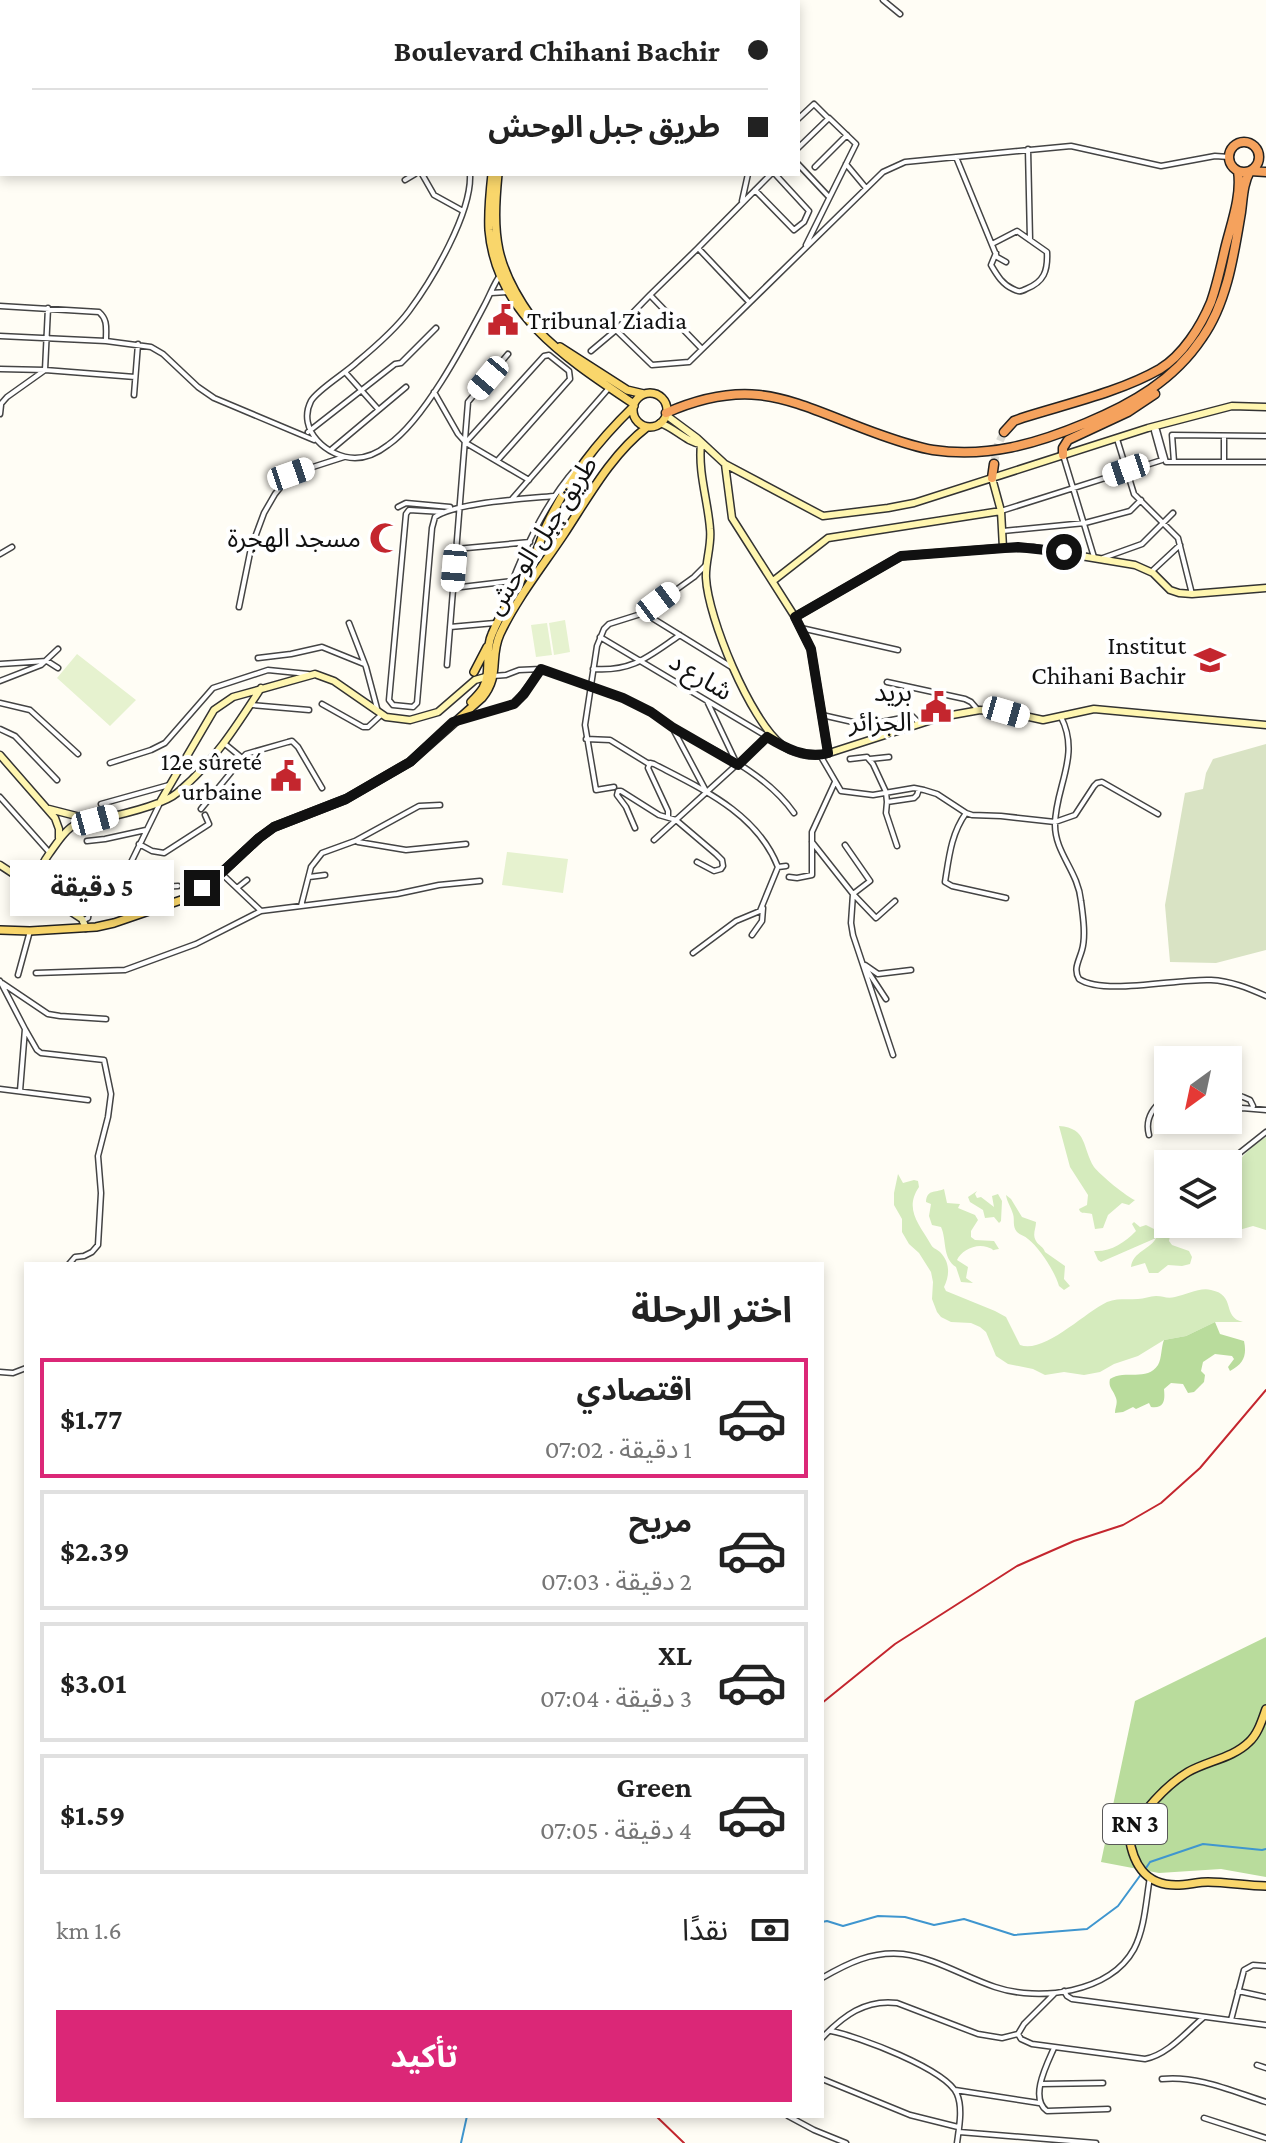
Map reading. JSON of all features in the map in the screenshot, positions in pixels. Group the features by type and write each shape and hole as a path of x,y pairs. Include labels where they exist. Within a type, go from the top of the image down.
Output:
{"highway":[{"path":"1063,455 1068,440 1128,412 1159,391 1191,354 1216,314 1233,253 1244,182 1250,171 1263,157 1254,146 1245,142 1232,148 1229,157 1238,171 1250,171 1266,172"},
{"path":"1004,432 1014,421 1117,388 1161,368 1187,342 1206,311 1220,273 1239,187 1238,171"},
{"path":"666,414 716,396 766,395 809,407 915,446 954,452 994,451 1047,439 1126,404 1165,379 1191,354"},
{"path":"992,478 994,464"}],"main road":[{"path":"495,176 494,222 502,273 536,330 561,359 611,387 634,405 636,419 647,427 660,423 701,444"},
{"path":"510,291 557,345 627,390 660,397 665,403 666,414 660,423"},
{"path":"634,405 644,394"},
{"name":"طريق جبل الوحش","path":"498,619 534,556 557,505 587,457 634,405"},
{"path":"666,414 725,464 823,516 914,503 1117,438 1232,406 1266,407"},
{"name":"طريق جبل الوحش","path":"0,930 30,931 114,923 187,898 274,827 346,799 410,762 491,687 490,673 498,637 533,577 608,467 627,444 647,427"},
{"path":"701,444 701,473 711,531 706,578 710,601 721,635 750,701 769,735 783,747 820,755 919,723 978,710 995,710 1043,720 1094,709 1266,725"},
{"path":"725,464 732,518 795,617 811,649 828,753"},
{"path":"992,478 1001,511 1003,548"},
{"path":"773,581 828,538 1001,511"},
{"path":"795,617 901,556 1003,548 1033,548 1135,565 1151,572 1170,590 1192,594 1265,588"},
{"path":"160,802 214,710 233,697 315,674 334,681 380,713 402,720 431,715 444,708 475,676 498,619"},
{"path":"456,719 482,689 490,673 488,646"},
{"path":"475,676 490,673"},
{"path":"475,676 482,689"},
{"path":"43,894 39,871 70,829 79,822 160,802 176,794 225,744 261,688"},
{"path":"0,755 58,824 58,842"},
{"path":"46,808 92,820"},
{"path":"0,865 84,924"},
{"name":"RN 3","path":"1266,1709 1251,1741 1239,1750 1179,1778 1137,1820 1129,1836 1135,1863 1163,1884 1207,1882 1266,1886"}],"street":[{"path":"883,0 900,14"},
{"path":"800,117 814,104 856,144 803,251"},
{"path":"800,146 829,118"},
{"path":"815,167 847,135"},
{"path":"616,330 652,365 689,362 866,188 894,165 1071,146 1161,166 1215,156 1229,157"},
{"path":"1028,149 1030,240"},
{"path":"956,157 997,257 1006,262"},
{"path":"846,164 866,188"},
{"path":"800,166 829,197"},
{"path":"405,180 412,176"},
{"path":"423,176 434,195 463,211"},
{"path":"331,450 317,442 310,431 310,402 375,347 408,313 431,277 463,211 470,176"},
{"path":"741,203 748,176"},
{"path":"591,351 771,176"},
{"path":"755,190 794,230 804,222 809,211 775,176"},
{"path":"992,244 1017,231 1047,252 1048,268 1042,280 1030,288 1020,291 1012,289 999,280 991,265 996,253"},
{"path":"698,248 750,303"},
{"path":"0,336 106,341 138,344 158,350 214,398 304,435 345,456 356,458 369,455 397,439 434,392 502,273"},
{"path":"491,293 510,291"},
{"path":"650,295 702,349"},
{"path":"0,306 99,312 107,323 106,341"},
{"path":"45,370 48,308"},
{"path":"304,435 395,364 401,363 436,328"},
{"path":"134,395 138,344"},
{"path":"447,665 468,402 508,354"},
{"path":"466,443 544,356 561,359 570,379 497,461"},
{"path":"0,369 135,377"},
{"path":"0,414 0,405 7,397 45,370"},
{"path":"345,372 379,410"},
{"path":"331,450 406,387"},
{"path":"511,500 611,387"},
{"path":"434,392 466,443 529,480"},
{"path":"1001,511 1162,460 1154,431 1157,430 1166,462 1266,462"},
{"path":"1174,462 1172,435 1266,436"},
{"path":"1224,436 1224,462"},
{"path":"1117,438 1134,494 1178,538 1192,594"},
{"path":"1063,455 1094,557"},
{"path":"239,607 251,548 275,494 291,474 345,456"},
{"name":"طريق جبل الوحش","path":"498,619 512,581 554,496 561,484 587,457"},
{"path":"443,512 433,521 417,703 413,707 393,705 389,700 406,514 409,510 443,512 554,496"},
{"path":"1003,531 1085,523 1130,511 1141,500"},
{"path":"398,507 406,503 459,508"},
{"path":"1103,558 1142,544 1173,513"},
{"path":"456,549 530,542"},
{"path":"1151,572 1180,545"},
{"path":"0,554 12,547"},
{"path":"614,787 596,790 586,739 585,719 600,637 604,629 615,621 644,613 694,577 708,563"},
{"path":"453,588 512,581"},
{"path":"644,613 735,669"},
{"path":"450,627 498,619"},
{"path":"322,704 363,727 368,727 380,713 349,623"},
{"path":"801,628 898,650"},
{"path":"593,669 629,667 680,635"},
{"name":"شارع د","path":"600,637 769,735"},
{"path":"258,658 322,647 364,664"},
{"path":"0,681 34,669 58,649"},
{"path":"0,664 47,661 58,668"},
{"path":"490,673 506,675 519,670 541,669 637,705 738,765 774,790 794,813"},
{"path":"456,719 514,704 541,669"},
{"path":"110,763 165,743 208,692 218,686 268,670 315,674"},
{"path":"887,682 965,699 978,710"},
{"path":"706,699 738,765"},
{"path":"0,703 30,710 78,754"},
{"path":"251,704 309,710"},
{"path":"822,715 866,725 912,716 919,723"},
{"path":"1061,717 1070,738 1055,828 1060,850 1077,880 1081,897 1084,941 1076,972 1079,979 1095,985 1208,980 1247,987 1266,996"},
{"path":"672,727 706,791"},
{"path":"0,729 15,736 57,780"},
{"path":"654,840 769,735"},
{"path":"586,739 610,740 649,764 706,791 753,827 778,867 763,906 762,921 752,935"},
{"path":"201,809 242,758 251,752 292,741 322,788"},
{"path":"225,744 242,758"},
{"path":"820,755 839,789 845,792 873,795 919,789 937,794 966,813 1055,822 1075,815 1094,786 1102,782 1158,814"},
{"path":"850,759 889,757"},
{"path":"870,759 886,792 886,813 897,846"},
{"path":"649,764 668,817"},
{"path":"789,877 812,875 812,832 835,782"},
{"path":"101,804 171,784"},
{"path":"887,802 914,798 919,789"},
{"path":"635,828 617,795 618,791 659,815 676,820 716,854 723,866 714,871 697,862"},
{"path":"0,797 50,853"},
{"path":"120,884 160,802"},
{"path":"301,906 314,861 322,853 355,841 419,806 440,805"},
{"path":"966,813 957,825 945,882 1006,898"},
{"path":"139,844 158,853 170,851 209,824 205,815"},
{"path":"87,841 146,830"},
{"path":"355,841 406,850 466,844"},
{"path":"812,842 876,918 895,901"},
{"path":"845,845 870,881 853,894 851,923 893,1055"},
{"path":"778,867 786,866"},
{"path":"71,867 120,884 126,889 178,886"},
{"path":"221,873 261,911"},
{"path":"309,877 325,875"},
{"path":"237,888 247,880"},
{"path":"36,973 125,970 196,944 261,911 480,881"},
{"path":"693,953 736,921 756,913 763,906"},
{"path":"18,975 30,931"},
{"path":"862,962 878,974 911,970"},
{"path":"862,962 886,999"},
{"path":"0,981 48,1014 106,1019"},
{"path":"0,981 37,1050 104,1060 111,1094 98,1156 101,1193 98,1245 92,1252 75,1257 71,1262"},
{"path":"20,1091 25,1029"},
{"path":"0,1089 88,1100"},
{"path":"1242,1097 1250,1100 1252,1109"},
{"path":"1242,1108 1266,1110"},
{"path":"1149,1135 1147,1125 1154,1110"},
{"path":"1242,1151 1266,1132"},
{"path":"0,1372 13,1373 24,1369"},
{"path":"824,1977 869,1956 903,1954 1009,1991 1056,1992 1096,1982 1119,1968 1139,1938 1150,1877"},
{"path":"1231,2020 1244,1970 1253,1965 1266,1965"},
{"path":"1064,1991 1072,1999 1266,2025"},
{"path":"1238,1991 1266,1997"},
{"path":"824,2036 860,2006 889,2002 990,2038 1011,2037 1018,2034 1056,1992"},
{"path":"1018,2034 1032,2044 1136,2059 1151,2058 1205,2016"},
{"path":"829,2031 851,2036 937,2074 955,2090 961,2110 957,2143"},
{"path":"1039,2103 1044,2071 1055,2047"},
{"path":"1257,2065 1266,2068"},
{"path":"1162,2079 1197,2082 1266,2102"},
{"path":"824,2080 910,2115 958,2130 1096,2143"},
{"path":"1041,2084 1103,2083"},
{"path":"955,2090 1039,2103 1047,2111 1108,2109"},
{"path":"792,2118 846,2143"},
{"path":"1204,2118 1266,2138"}],"green space":[{"path":"565,620 570,652 554,655 549,623"},
{"path":"547,623 552,655 536,657 531,625"},
{"path":"77,654 136,700 110,726 57,678"},
{"path":"1266,744 1266,950 1216,963 1170,962 1165,905 1185,793 1203,789 1213,759"},
{"path":"507,852 568,859 563,893 502,885"},
{"path":"1059,1126 1080,1135 1094,1167 1135,1200 1129,1205 1122,1203 1108,1215 1103,1228 1095,1229 1092,1214 1082,1213 1079,1209 1087,1205 1088,1195 1070,1167"},
{"path":"1266,1137 1266,1230 1253,1226 1242,1229 1242,1157"},
{"path":"898,1174 903,1183 918,1181 913,1209 931,1245 946,1260 946,1291 1006,1317 1020,1345 1040,1344 1111,1301 1156,1296 1172,1298 1202,1290 1224,1296 1232,1316 1243,1322 1215,1322 1186,1336 1164,1340 1138,1356 1100,1372 1084,1375 1064,1372 1045,1375 1008,1364 996,1356 986,1332 980,1327 971,1323 951,1322 937,1312 932,1299 931,1272 902,1232 902,1219 894,1205"},
{"path":"944,1189 947,1203 960,1204 958,1208 975,1215 978,1220 971,1237 994,1241 999,1249 978,1246 959,1257 957,1260 968,1267 966,1278 973,1283 961,1282 947,1254 941,1227 932,1225 929,1216 931,1204 926,1202 928,1195"},
{"path":"977,1191 977,1198 981,1197 994,1207 992,1196 998,1194 1002,1201 999,1223 994,1217 985,1218 983,1210 970,1202 968,1197"},
{"path":"1006,1195 1022,1217 1036,1222 1034,1236 1037,1243 1065,1266 1064,1279 1070,1286 1064,1290 1037,1248 1015,1230"},
{"path":"1134,1222 1140,1227 1146,1225 1154,1229 1156,1238 1101,1262 1098,1260 1094,1251 1122,1243 1136,1231"},
{"path":"1156,1238 1170,1238 1172,1245 1189,1251 1192,1257 1190,1264 1168,1265 1158,1273 1149,1273 1145,1263 1131,1267 1138,1254"},
{"path":"1215,1322 1220,1334 1244,1341 1245,1355 1239,1365 1230,1371 1228,1367 1234,1359 1232,1356 1215,1354 1203,1362 1201,1371 1205,1375 1204,1382 1194,1392 1188,1393 1183,1384 1171,1383 1164,1389 1162,1405 1151,1407 1149,1403 1115,1413 1117,1400 1110,1387 1110,1379 1148,1373 1158,1365 1164,1340 1186,1336"},
{"path":"1266,1637 1266,1877 1221,1869 1159,1873 1101,1862 1135,1701"}],"waterway":[{"path":"1146,1868 1150,1862 1203,1844 1266,1849"},
{"path":"824,1922 843,1926 878,1916 905,1917 934,1925 964,1919 1014,1935 1087,1929 1118,1906 1142,1873"},
{"path":"461,2143 467,2118"}],"tunnel":[{"path":"994,464 1004,432"}],"railway":[{"path":"824,1701 895,1644 1017,1566 1074,1541 1123,1525 1161,1503 1200,1468 1266,1390"},
{"path":"658,2118 684,2143"}],"place":[{"name":"Tribunal Ziadia","path":"503,320"},
{"name":"مسجد الهجرة","path":"385,538"},
{"name":"Institut Chihani Bachir","path":"1210,660"},
{"name":"بريد الجزائر","path":"936,707"},
{"name":"12e sûreté urbaine","path":"286,776"}],"route":[{"path":"202,888 274,827 346,799 410,762 453,722 514,704 541,669 623,698 738,765 767,737 783,747 814,756 828,753 811,649 795,617 901,556 1018,547 1064,552"}]}
